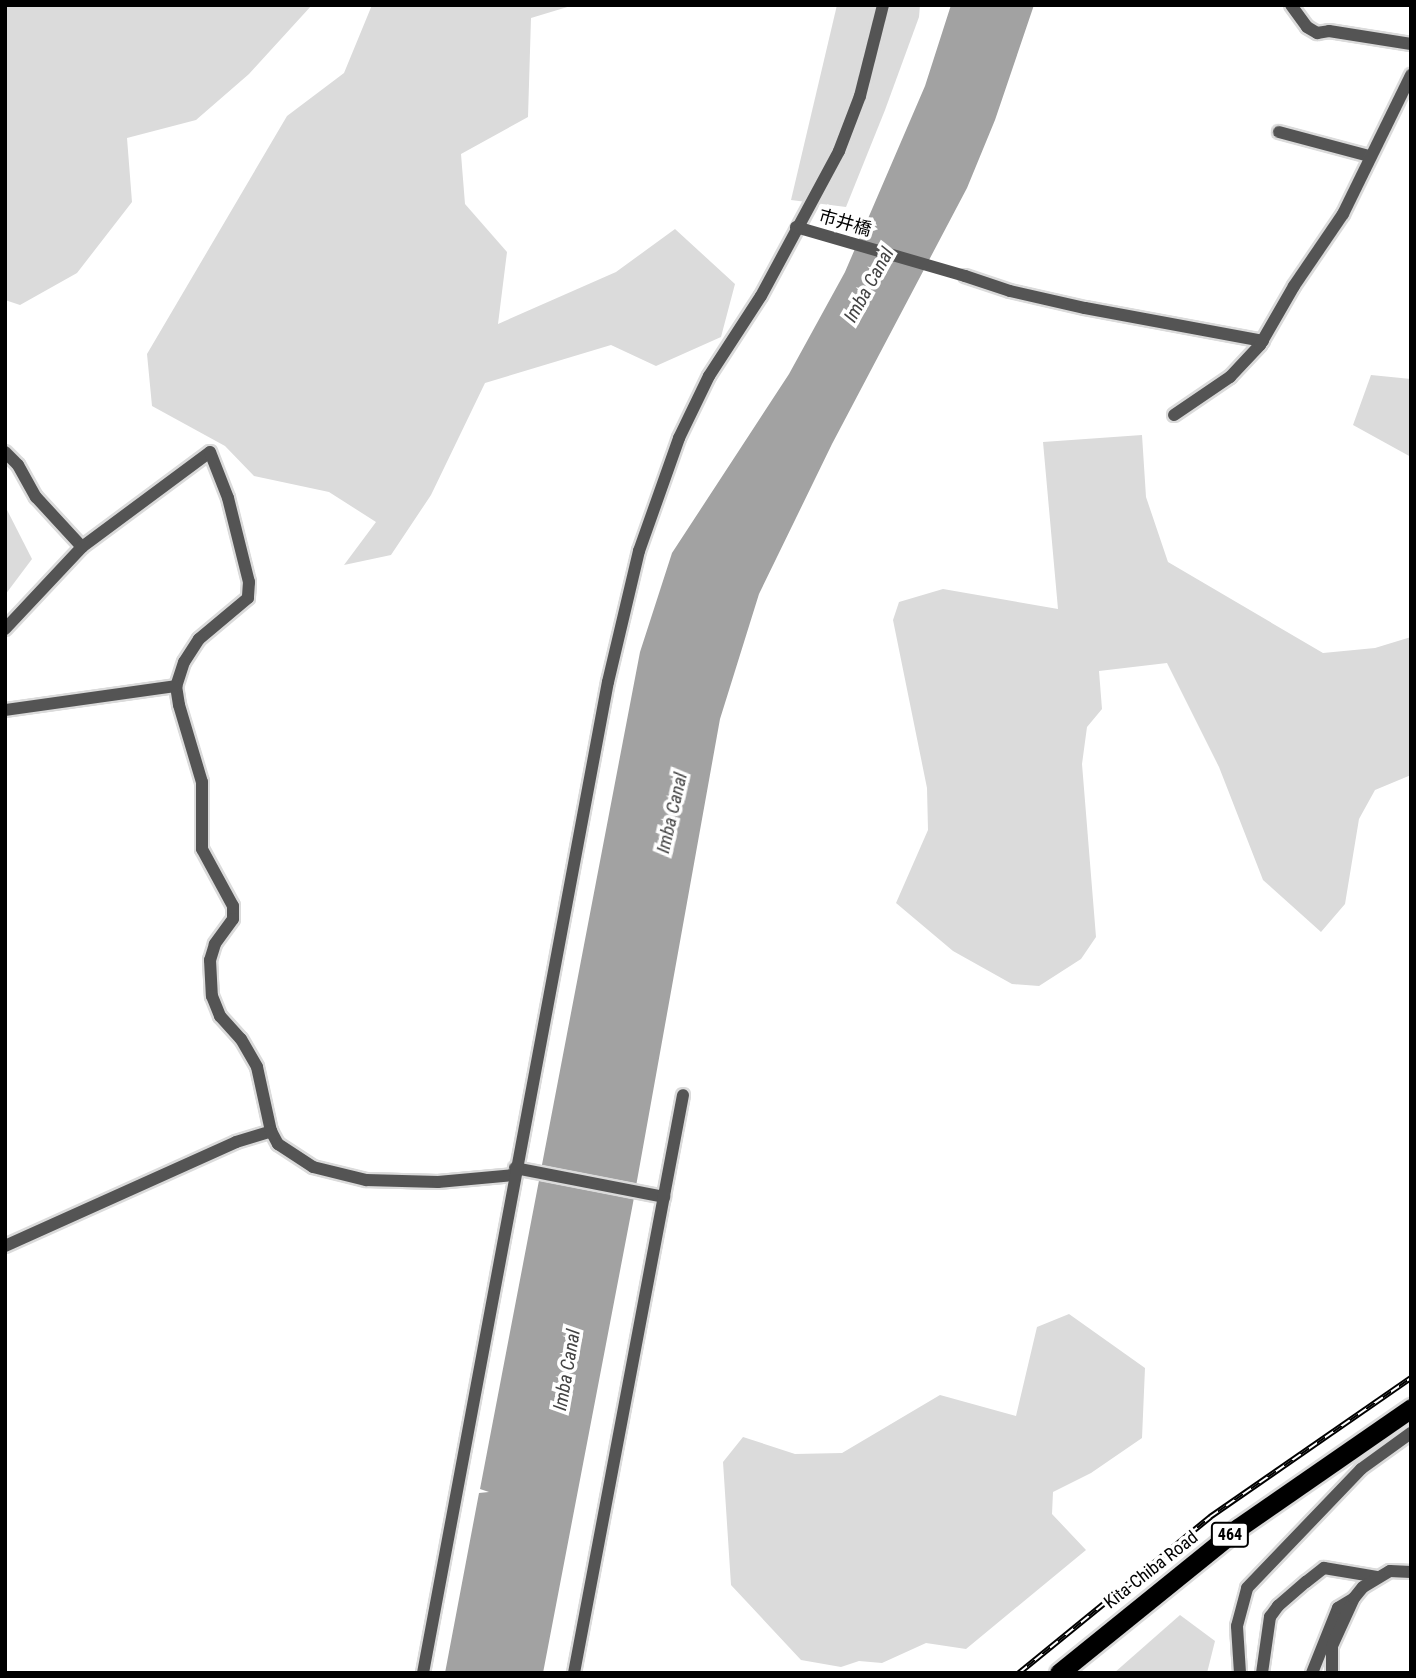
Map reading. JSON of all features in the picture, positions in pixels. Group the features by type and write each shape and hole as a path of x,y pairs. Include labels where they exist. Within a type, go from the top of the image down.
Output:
{"highway":[{"name":"Kita-Chiba Road","path":"1059,1673 1238,1528 1411,1408"}],"street":[{"path":"423,1673 514,1172 608,682 639,551 680,438 709,376 761,296 839,151 860,96 883,5"},
{"path":"1291,5 1307,27 1317,33 1329,31 1411,44"},
{"path":"1174,415 1230,377 1263,341 1294,286 1343,214 1369,156 1411,75"},
{"path":"1279,132 1369,156"},
{"name":"市井橋","path":"796,227 1010,291 1085,308 1263,341"},
{"path":"5,452 18,465 36,497 82,547"},
{"path":"5,629 82,547 210,452 218,467 234,522 249,582 248,598 199,639 184,662 176,686 178,705 202,782 202,849 233,906 233,919 215,944 210,960 212,996 220,1016 241,1039 257,1067 271,1131 278,1143 313,1167 366,1180 438,1182 531,1172 664,1197"},
{"path":"5,710 176,686"},
{"path":"574,1673 683,1096"},
{"path":"6,1244 236,1142 271,1131"},
{"path":"1240,1673 1237,1626 1247,1588 1361,1469 1411,1433"},
{"path":"1262,1673 1270,1617 1278,1606 1306,1582 1324,1568 1378,1577"},
{"path":"1332,1673 1332,1646 1354,1598 1363,1587 1390,1571 1411,1572"},
{"path":"1312,1673 1338,1608 1354,1598"}],"shaded area":[{"path":"5,5 312,5 249,74 196,120 127,138 132,202 77,273 20,305 5,300"},
{"path":"372,5 574,5 531,18 528,117 461,154 465,204 507,252 498,324 616,272 675,229 735,284 721,337 656,366 611,345 485,383 431,495 391,555 344,565 376,522 329,492 254,476 225,446 152,406 147,354 287,116 344,73"},
{"path":"837,5 920,5 919,17 885,110 846,207 791,200"},
{"path":"1371,375 1411,379 1411,457 1353,425"},
{"path":"1142,435 1146,497 1168,562 1323,653 1375,648 1411,637 1411,775 1375,790 1359,819 1345,904 1321,932 1263,880 1219,767 1167,663 1099,671 1102,709 1087,727 1082,764 1096,937 1081,959 1039,986 1012,984 953,951 896,903 928,830 927,788 893,620 899,602 943,589 1058,609 1043,442"},
{"path":"5,506 32,559 5,595"},
{"path":"1069,1314 1145,1368 1142,1438 1091,1473 1053,1492 1052,1514 1086,1550 966,1649 926,1643 882,1663 859,1661 841,1667 801,1660 731,1585 723,1462 743,1437 795,1454 842,1453 940,1395 1016,1416 1037,1327"},
{"path":"1180,1615 1215,1641 1207,1673 1114,1673"}],"water":[{"name":"Imba Canal","path":"951,5 1034,5 995,120 967,188 832,444 759,594 720,719 633,1203 543,1673 445,1673 479,1493 489,1492 480,1489 640,652 672,553 789,374 845,272 925,86"}],"railway":[{"path":"1019,1673 1210,1517 1411,1378"}]}
